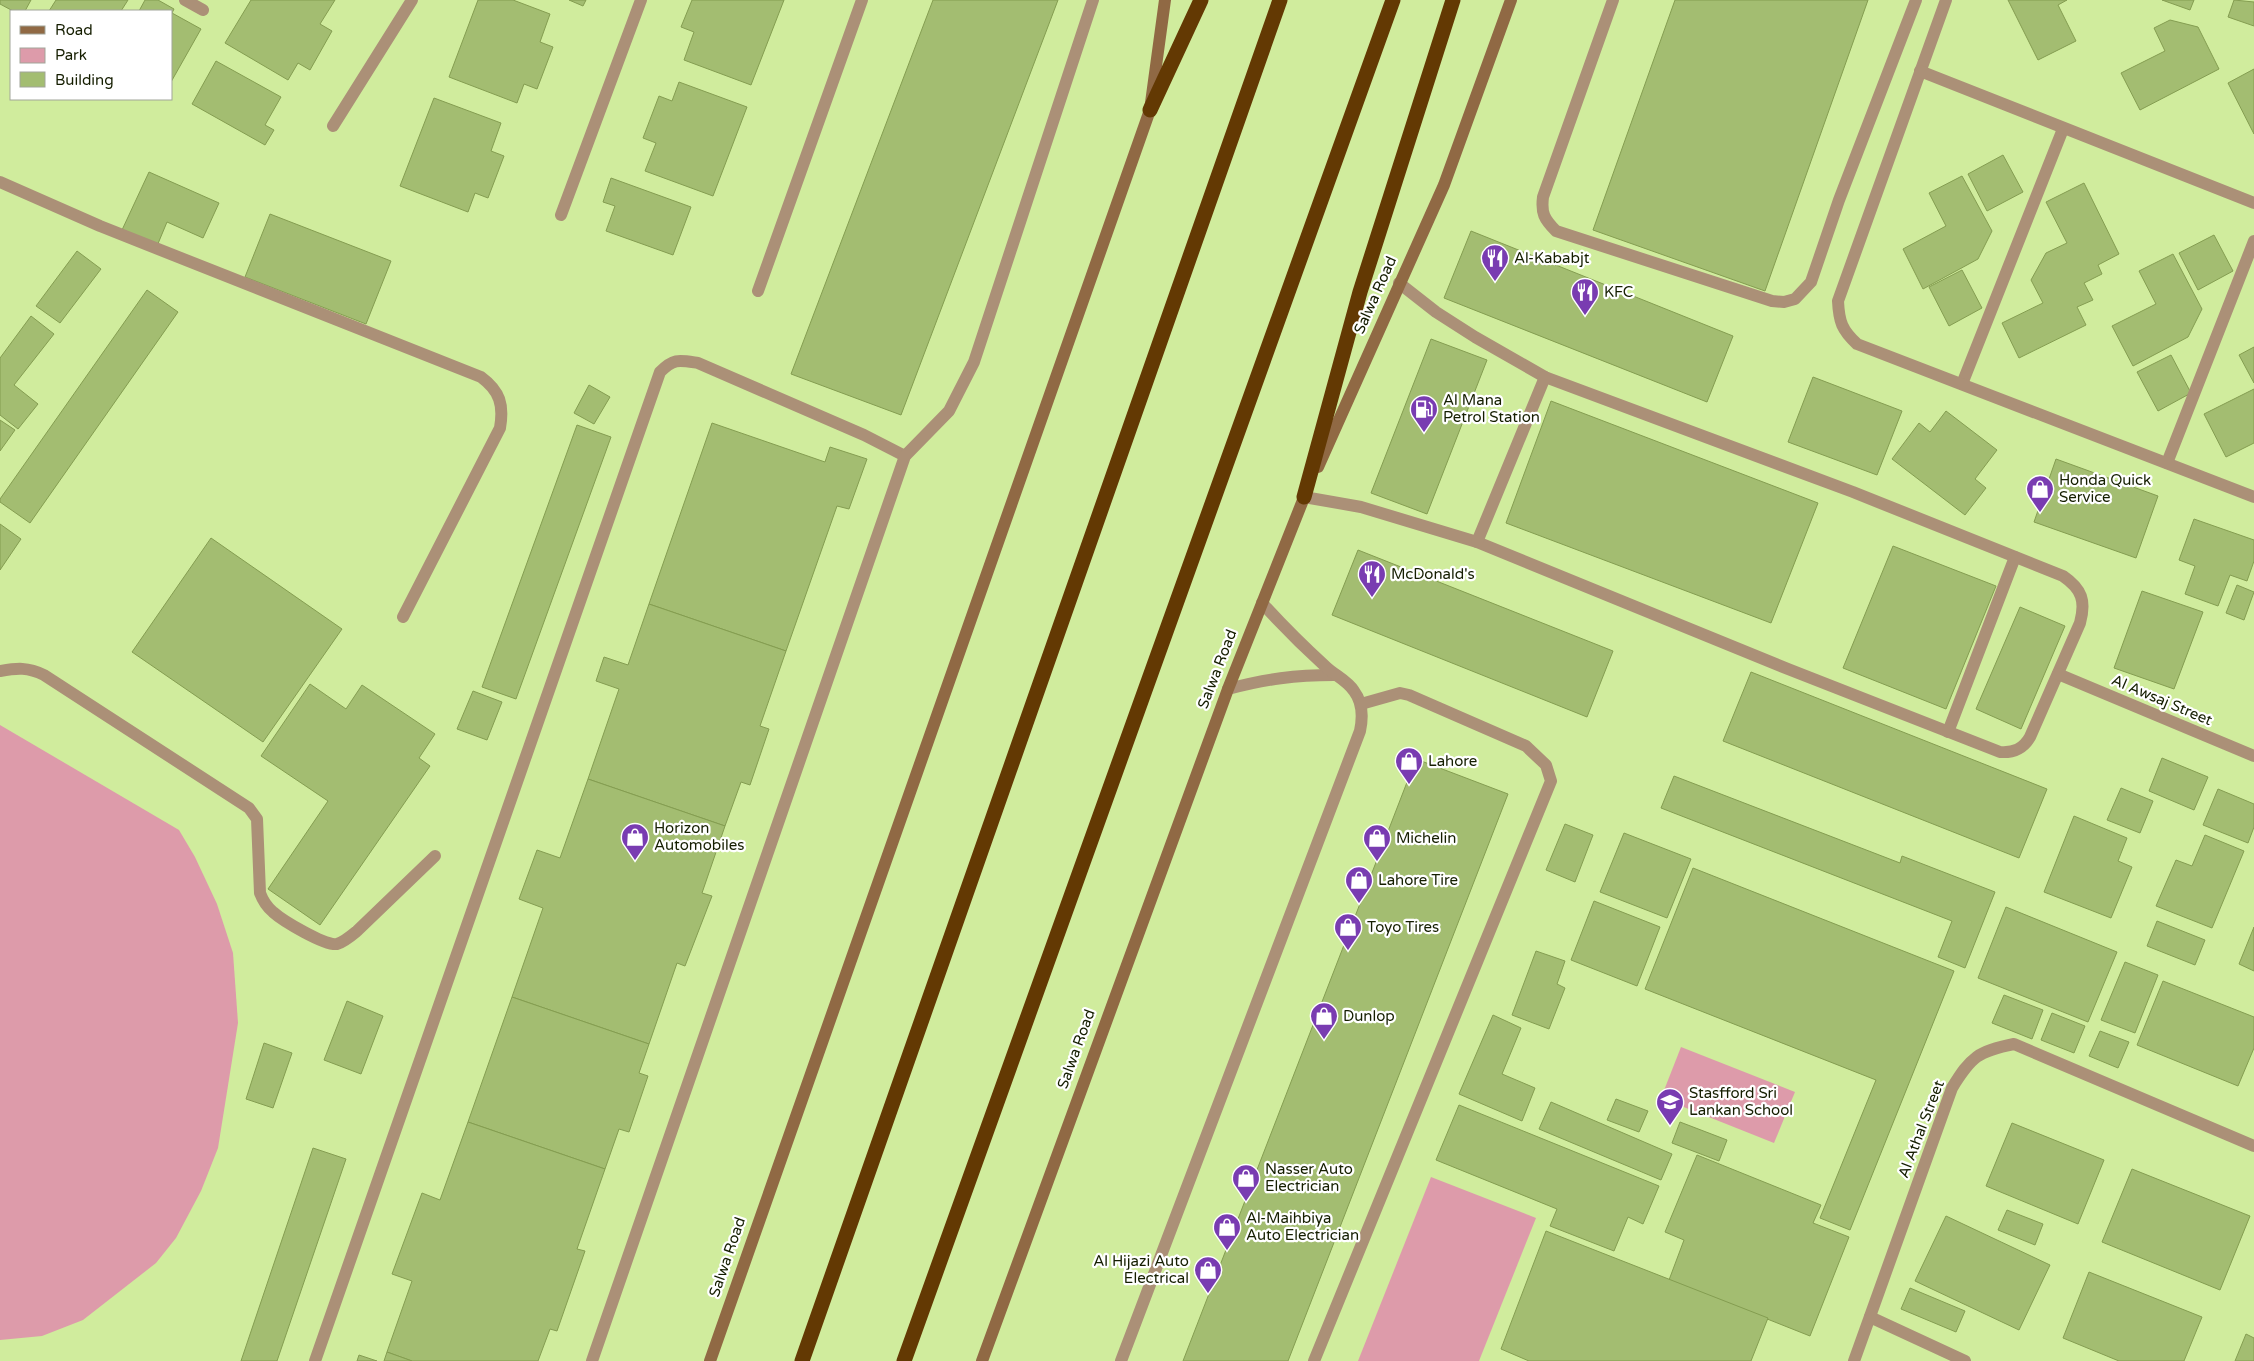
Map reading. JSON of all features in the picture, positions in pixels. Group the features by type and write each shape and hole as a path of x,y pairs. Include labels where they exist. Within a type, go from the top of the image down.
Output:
{"highway":[{"path":"1150,110 1201,0"},
{"path":"802,1361 1280,0"},
{"path":"904,1361 1393,0"},
{"path":"1304,497 1360,292 1453,0"}],"main road":[{"name":"Salwa Road","path":"710,1361 1150,110 1165,0"},
{"name":"Salwa Road","path":"982,1361 1228,689 1304,497 1444,185 1511,0"}],"street":[{"path":"185,0 203,10"},
{"path":"333,126 412,0"},
{"path":"561,215 641,0"},
{"path":"758,291 862,0"},
{"path":"592,1361 905,456 949,411 974,362 1093,0"},
{"path":"1613,0 1542,196 1541,212 1546,221 1556,231 1772,301 1784,302 1795,299 1811,282 1839,200 1916,0"},
{"path":"1946,0 1838,301 1838,318 1845,333 1857,344 2254,497"},
{"path":"1920,71 2254,203"},
{"path":"1962,384 2063,129"},
{"path":"0,182 100,226 481,377 492,386 500,398 503,413 500,428 403,617"},
{"path":"2167,463 2254,241"},
{"path":"1304,497 1362,507 1477,542 1788,669 2000,752 2009,753 2018,750 2030,737 2058,674 2084,610 2082,596 2075,584 2063,576 1853,492 1546,378 1451,322 1399,282"},
{"path":"315,1361 660,372 670,362 682,360 698,363 864,435 905,456"},
{"path":"1477,542 1546,378"},
{"path":"1948,732 2015,556"},
{"path":"1121,1361 1360,731 1363,718 1361,704 1355,691 1346,681 1334,675 1297,640 1262,603"},
{"path":"0,671 18,668 32,669 44,675 249,808 257,819 260,893 265,904 275,914 325,943 336,944 357,931 435,856"},
{"name":"Al Awsaj Street","path":"2058,674 2254,756"},
{"path":"1228,689 1263,680 1298,675 1334,675"},
{"path":"1314,1361 1551,781 1546,765 1526,746 1409,695 1394,694 1361,704"},
{"name":"Al Athal Street","path":"1854,1361 1952,1088 1966,1064 1987,1049 2014,1044 2254,1146"},
{"path":"1870,1317 1964,1361"}],"green space":[{"path":"0,725 179,830 195,857 217,904 233,953 238,1023 218,1148 201,1191 176,1238 156,1263 83,1320 42,1336 0,1340"},
{"path":"1681,1047 1795,1092 1774,1143 1661,1098"},
{"path":"1431,1177 1536,1218 1479,1361 1358,1361"}],"building":[{"path":"0,0 31,0 26,10 11,10 0,4"},
{"path":"56,0 128,0 122,10 50,10"},
{"path":"145,0 158,0 174,9 172,13 172,10 140,10"},
{"path":"251,0 335,0 320,24 332,31 310,70 298,63 288,80 225,43"},
{"path":"478,0 513,0 550,14 540,42 553,47 537,89 524,84 517,103 449,77"},
{"path":"569,0 586,0 583,6"},
{"path":"692,0 784,0 751,85 684,60 694,32 681,27"},
{"path":"933,0 1058,0 901,415 791,374"},
{"path":"1675,0 1868,0 1765,291 1593,230"},
{"path":"2008,0 2067,0 2058,5 2076,41 2038,60"},
{"path":"2162,0 2194,0 2190,10"},
{"path":"2234,0 2254,2 2254,26 2228,17"},
{"path":"172,13 201,29 172,80"},
{"path":"2170,20 2198,27 2219,69 2140,110 2121,73 2165,51 2154,28"},
{"path":"216,61 281,97 265,125 274,130 265,145 192,104"},
{"path":"2254,69 2254,134 2228,83"},
{"path":"679,82 747,107 713,196 645,171 656,143 643,138 659,96 672,101"},
{"path":"434,98 501,123 491,151 504,156 488,198 475,193 468,212 400,186"},
{"path":"2003,155 2023,192 1987,211 1968,174"},
{"path":"149,172 219,203 203,238 167,222 157,246 122,230"},
{"path":"1962,176 1992,231 1978,259 1923,289 1903,249 1946,226 1929,193"},
{"path":"611,178 691,207 673,255 606,231 615,206 603,202"},
{"path":"2084,183 2119,254 2098,265 2102,274 2084,283 2093,300 2077,307 2086,325 2019,358 2002,323 2043,303 2031,280 2046,253 2067,243 2046,202"},
{"path":"270,214 391,261 366,324 245,277"},
{"path":"1471,231 1733,336 1707,402 1444,298"},
{"path":"2214,235 2233,271 2198,290 2179,253"},
{"path":"77,251 101,269 60,323 36,306"},
{"path":"2173,254 2202,309 2188,337 2133,366 2112,326 2156,304 2139,271"},
{"path":"1962,270 1982,308 1949,326 1929,287"},
{"path":"147,290 178,312 30,523 0,502 0,499"},
{"path":"31,316 54,334 14,385 38,404 18,429 0,415 0,358"},
{"path":"1431,339 1487,360 1427,514 1371,493"},
{"path":"2254,347 2254,383 2239,355"},
{"path":"2171,355 2191,393 2158,411 2137,372"},
{"path":"1813,377 1902,411 1877,475 1788,442"},
{"path":"589,385 610,397 594,424 574,413"},
{"path":"2254,389 2254,443 2226,457 2204,414"},
{"path":"1551,401 1818,503 1771,623 1506,523"},
{"path":"1946,411 1997,450 1975,479 1986,488 1965,515 1892,459 1919,423 1930,432"},
{"path":"0,420 15,430 0,451"},
{"path":"712,423 825,462 830,447 867,459 849,509 837,506 786,651 649,604"},
{"path":"577,425 611,437 516,699 482,687"},
{"path":"2056,459 2158,496 2136,558 2034,522"},
{"path":"2194,519 2254,540 2254,561 2247,581 2230,575 2218,606 2185,594 2195,566 2179,560"},
{"path":"0,524 21,539 0,570"},
{"path":"211,538 342,629 263,742 132,652"},
{"path":"1893,546 1996,586 1946,709 1843,668"},
{"path":"1358,550 1613,651 1587,717 1332,615"},
{"path":"2237,585 2254,592 2244,620 2226,613"},
{"path":"2142,591 2203,612 2174,689 2114,668"},
{"path":"649,604 786,651 760,726 769,729 750,785 741,782 725,826 588,779 619,689 596,681 604,657 628,665"},
{"path":"2020,607 2065,626 2021,729 1976,709"},
{"path":"1751,672 2047,789 2019,858 1723,741"},
{"path":"310,684 346,709 362,685 435,734 419,758 430,766 320,925 268,889 328,801 261,756"},
{"path":"473,691 502,702 487,740 457,729"},
{"path":"2162,758 2208,777 2194,810 2149,791"},
{"path":"1416,759 1508,794 1288,1361 1183,1361"},
{"path":"1674,776 1900,863 1902,856 1995,892 1965,968 1938,957 1952,921 1661,808"},
{"path":"588,779 725,826 702,893 712,896 685,966 677,963 649,1044 512,997 543,908 519,899 537,850 560,858"},
{"path":"2121,788 2153,801 2140,833 2107,820"},
{"path":"2218,789 2254,804 2254,827 2248,843 2203,825"},
{"path":"2074,816 2127,838 2118,861 2132,867 2111,918 2044,892"},
{"path":"1565,824 1593,835 1575,882 1546,870"},
{"path":"1624,833 1691,859 1667,918 1600,892"},
{"path":"2205,835 2244,851 2212,928 2156,906 2176,860 2192,866"},
{"path":"1693,868 1954,971 1850,1230 1820,1218 1876,1080 1645,989"},
{"path":"1594,901 1660,927 1637,986 1571,960"},
{"path":"2006,907 2117,952 2088,1022 1978,978"},
{"path":"2157,921 2205,940 2195,965 2147,946"},
{"path":"2254,927 2254,971 2239,964"},
{"path":"1536,951 1565,961 1557,984 1565,988 1549,1029 1512,1015"},
{"path":"2125,962 2158,975 2135,1033 2101,1020"},
{"path":"2163,981 2254,1017 2254,1048 2238,1086 2137,1045"},
{"path":"2004,995 2043,1010 2032,1039 1992,1023"},
{"path":"512,997 649,1044 639,1073 648,1076 629,1132 619,1129 605,1169 468,1122"},
{"path":"347,1001 383,1016 361,1074 324,1060"},
{"path":"2052,1013 2085,1026 2074,1053 2041,1040"},
{"path":"1493,1015 1521,1028 1502,1074 1535,1088 1522,1121 1459,1094"},
{"path":"2100,1031 2129,1042 2118,1068 2089,1056"},
{"path":"264,1043 292,1053 273,1108 246,1099"},
{"path":"1616,1099 1648,1111 1639,1132 1607,1120"},
{"path":"1551,1102 1672,1154 1661,1180 1539,1129"},
{"path":"1459,1105 1659,1186 1643,1224 1628,1217 1614,1251 1550,1226 1557,1209 1436,1160"},
{"path":"468,1122 605,1169 577,1249 585,1251 557,1331 550,1329 538,1361 412,1361 387,1352 412,1281 392,1274 422,1193 440,1200"},
{"path":"1680,1122 1727,1140 1719,1161 1672,1143"},
{"path":"2012,1123 2104,1160 2078,1224 1986,1186"},
{"path":"313,1148 346,1159 277,1361 241,1361"},
{"path":"1697,1155 1821,1205 1813,1223 1849,1237 1810,1336 1669,1280 1684,1240 1665,1232"},
{"path":"2132,1169 2250,1216 2220,1290 2102,1242"},
{"path":"2007,1210 2043,1224 2035,1245 1998,1230"},
{"path":"1946,1216 2050,1265 2019,1330 1915,1281"},
{"path":"1546,1231 1768,1318 1751,1361 1529,1361 1501,1349"},
{"path":"2089,1272 2202,1317 2184,1361 2119,1361 2063,1338"},
{"path":"1910,1288 1965,1311 1956,1332 1901,1309"},
{"path":"2246,1334 2254,1338 2254,1361 2235,1361"},
{"path":"387,1352 412,1361 384,1361"},
{"path":"359,1355 377,1361 357,1361"}],"place":[{"name":"Al-Kababjt","path":"1495,282"},
{"name":"KFC","path":"1585,316"},
{"name":"Al Mana Petrol Station","path":"1424,433"},
{"name":"Honda Quick Service","path":"2040,513"},
{"name":"McDonald's","path":"1372,598"},
{"name":"Lahore","path":"1409,785"},
{"name":"Horizon Automobiles","path":"635,861"},
{"name":"Michelin","path":"1377,862"},
{"name":"Lahore Tire","path":"1359,904"},
{"name":"Toyo Tires","path":"1348,951"},
{"name":"Dunlop","path":"1324,1040"},
{"name":"Stasfford Sri Lankan School","path":"1670,1126"},
{"name":"Nasser Auto Electrician","path":"1246,1202"},
{"name":"Al-Maihbiya Auto Electrician","path":"1227,1251"},
{"name":"Al Hijazi Auto Electrical","path":"1208,1294"}]}
